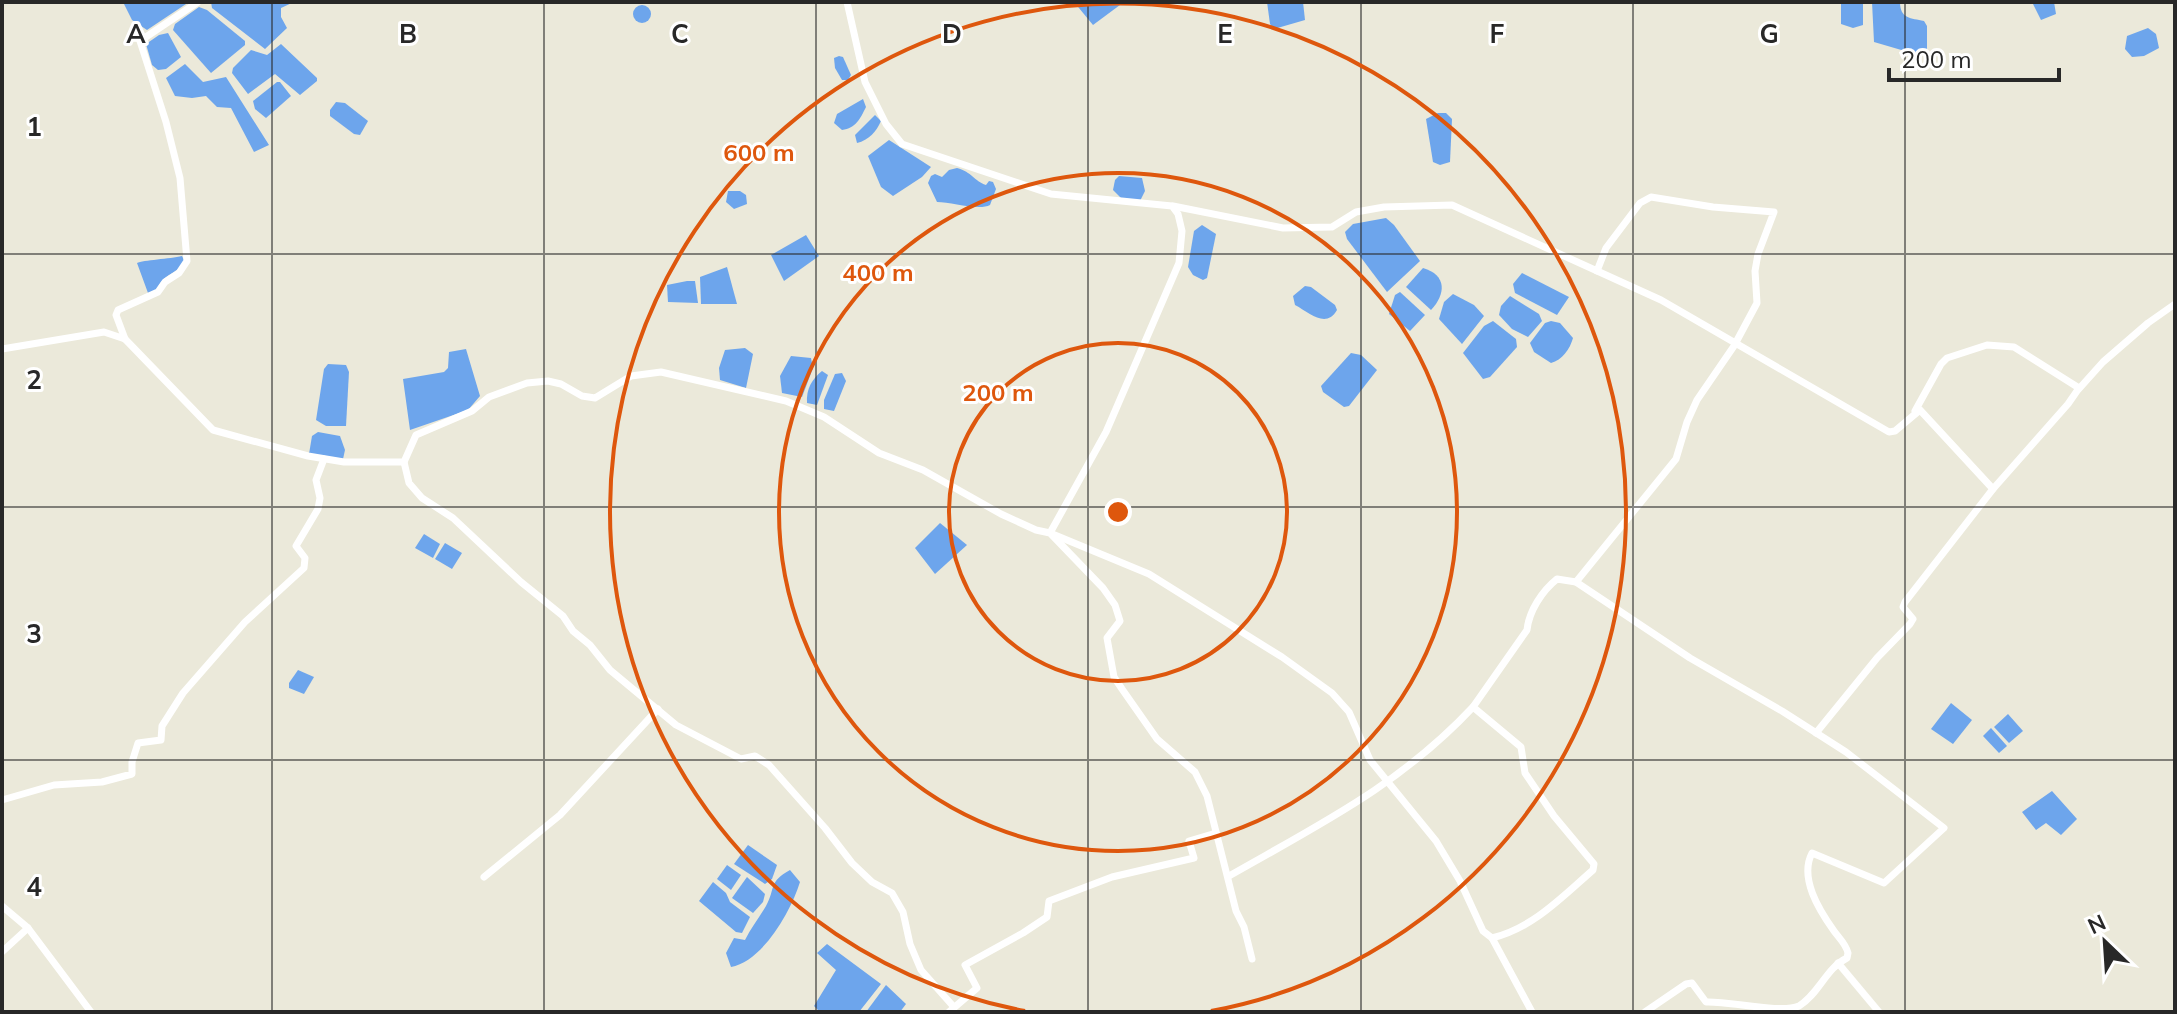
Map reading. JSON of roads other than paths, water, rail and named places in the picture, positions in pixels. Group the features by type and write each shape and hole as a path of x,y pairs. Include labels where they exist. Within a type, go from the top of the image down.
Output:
{"street":[{"path":"125,339 116,312 158,292 187,261 180,178 140,41 198,2"},
{"path":"847,2 865,82 886,124 902,144 1051,194 1172,206 1283,228 1332,227 1356,212 1384,207 1452,205 1661,300 1889,432 1895,431 1915,411 1947,358 1987,345 2014,347 2079,388"},
{"path":"1576,582 1676,459 1697,400 1736,343 1757,303 1755,271 1758,254 1774,212 1713,207 1651,197 1640,203 1606,248 1597,271"},
{"path":"1050,533 1106,432 1179,263 1182,231 1178,214 1172,206"},
{"path":"1816,733 1877,658 1910,624 1913,619 1903,607 1905,602 1993,489 2103,362 2175,304"},
{"path":"2,349 104,332 125,339 213,430 324,459 404,462"},
{"path":"1216,833 1189,841 1194,858 1112,877 1049,901 1047,917 965,965 977,988 951,1009 921,970 910,944 903,912 892,893 872,882 852,863 769,765 755,756 741,759 676,725 610,670 563,616 521,582 453,518 422,498 409,483 404,462 416,435 472,411 489,397 517,386 548,381 561,384 582,396 595,398 631,376 661,372 786,401 824,417 879,453 923,470 1001,514 1149,574 1282,657 1332,693 1349,712 1370,760 1436,841 1460,881 1483,931 1492,938 1532,1012"},
{"path":"1915,411 1920,410 1993,489"},
{"path":"2,800 54,785 102,782 132,774 138,743 161,740 162,726 183,693 245,622 304,568 305,558 296,546 318,509 320,498 316,480 324,459"},
{"path":"1050,533 1095,578 1115,605 1120,621 1107,638 1114,677 1157,739 1195,772 1207,796 1252,959"},
{"path":"1229,876 1389,783 1442,740 1473,707 1527,630 1528,618 1548,586 1557,579 1576,582 1690,658 1846,752 1944,828 1884,883 1812,853 1808,860 1812,894 1848,953 1847,958 1838,963 1799,1006 1790,1009 1706,1002 1692,983 1645,1012"},
{"path":"1473,707 1521,747 1525,773 1554,816 1594,864 1593,870 1542,914 1513,932 1492,938"},
{"path":"484,877 560,815 658,709"},
{"path":"2,906 28,928 91,1012"},
{"path":"2,952 28,928"},
{"path":"1838,963 1879,1012"}],"water":[{"path":"123,2 189,2 147,30 132,20"},
{"path":"211,2 294,2 281,8 281,17 287,28 265,49 212,8"},
{"path":"1074,2 1124,2 1093,25"},
{"path":"1267,2 1303,2 1305,20 1274,29 1270,24"},
{"path":"1841,2 1863,2 1863,25 1853,28 1841,24"},
{"path":"1872,2 1900,2 1904,15 1924,21 1927,26 1927,52 1915,54 1874,42"},
{"path":"2032,2 2054,2 2056,14 2041,20"},
{"path":"642,5 651,14 642,23 633,14"},
{"path":"199,7 245,41 245,45 211,73 173,30 175,24"},
{"path":"2148,28 2156,34 2159,48 2144,56 2132,57 2125,49 2127,36"},
{"path":"168,33 181,57 166,69 158,70 152,65 146,44"},
{"path":"281,44 317,81 300,95 275,74 248,94 232,73 233,68 251,50 267,55"},
{"path":"843,57 851,75 848,80 842,80 835,68 834,58"},
{"path":"185,64 203,82 226,77 269,145 254,152 231,108 217,107 206,96 175,96 166,78"},
{"path":"277,82 291,96 266,118 255,109 253,101"},
{"path":"863,99 866,107 854,125 842,130 834,123 837,114"},
{"path":"336,102 345,103 368,121 360,135 330,116"},
{"path":"1446,113 1452,119 1450,162 1440,165 1433,162 1426,119"},
{"path":"875,115 881,121 877,129 869,138 857,143 855,135"},
{"path":"889,140 931,167 922,177 893,196 881,187 868,156"},
{"path":"957,168 986,185 989,181 993,182 996,189 990,205 972,207 937,202 928,183 931,176 942,177 949,170"},
{"path":"1119,176 1142,178 1145,191 1140,201 1121,198 1113,190"},
{"path":"728,191 740,191 746,195 747,204 734,209 726,202"},
{"path":"1386,218 1420,261 1387,292 1345,232 1353,224"},
{"path":"1202,225 1216,234 1207,278 1203,280 1193,275 1188,267 1194,231"},
{"path":"806,235 819,256 784,281 771,255"},
{"path":"182,256 185,262 182,266 162,281 157,290 148,293 137,263"},
{"path":"727,267 737,304 701,304 700,277"},
{"path":"1423,268 1436,275 1442,286 1431,310 1406,287"},
{"path":"1522,273 1569,297 1557,315 1515,293 1513,284"},
{"path":"695,281 698,303 668,302 667,285"},
{"path":"1305,286 1335,305 1337,310 1333,316 1318,318 1295,305 1293,296"},
{"path":"1400,292 1425,315 1410,331 1389,314 1395,295"},
{"path":"1453,294 1474,305 1484,316 1462,344 1439,319 1444,302"},
{"path":"1510,296 1539,314 1542,321 1528,337 1512,329 1499,315 1501,306"},
{"path":"1493,321 1516,339 1517,347 1490,377 1483,379 1463,353 1484,326"},
{"path":"1545,323 1560,323 1573,338 1565,354 1551,363 1534,352 1530,343"},
{"path":"745,348 753,354 746,388 720,380 719,368 725,350"},
{"path":"466,349 480,396 468,410 410,430 403,379 444,372 448,368 449,352"},
{"path":"1351,353 1361,355 1377,370 1349,406 1344,407 1323,392 1321,386"},
{"path":"791,356 811,358 813,368 802,397 782,393 780,376"},
{"path":"328,364 346,365 349,372 346,426 326,426 316,420 324,369"},
{"path":"822,371 828,375 817,405 807,403 810,385"},
{"path":"842,373 846,381 834,411 824,409 824,400 835,374"},
{"path":"318,432 340,436 345,450 343,459 309,454 312,436"},
{"path":"940,523 967,545 935,574 915,548"},
{"path":"424,534 440,544 433,558 415,548"},
{"path":"445,543 462,553 452,569 435,559"},
{"path":"298,670 314,677 304,694 289,688"},
{"path":"1951,703 1972,720 1953,744 1931,729"},
{"path":"2008,714 2023,731 2009,743 1994,727"},
{"path":"1991,728 2007,746 1999,753 1983,736"},
{"path":"2052,791 2077,819 2061,835 2046,823 2036,830 2022,812"},
{"path":"748,845 777,865 772,879 765,884 734,864"},
{"path":"727,865 741,875 731,890 717,879"},
{"path":"790,870 800,882 783,920 754,955 731,967 726,953 734,938 745,940 766,906 775,882"},
{"path":"747,877 765,894 763,902 753,913 732,898"},
{"path":"713,882 726,893 730,902 750,917 742,933 736,932 699,901"},
{"path":"827,944 881,984 859,1012 820,1012 814,1006 836,970 817,953"},
{"path":"886,985 906,1004 900,1012 866,1012"}]}
